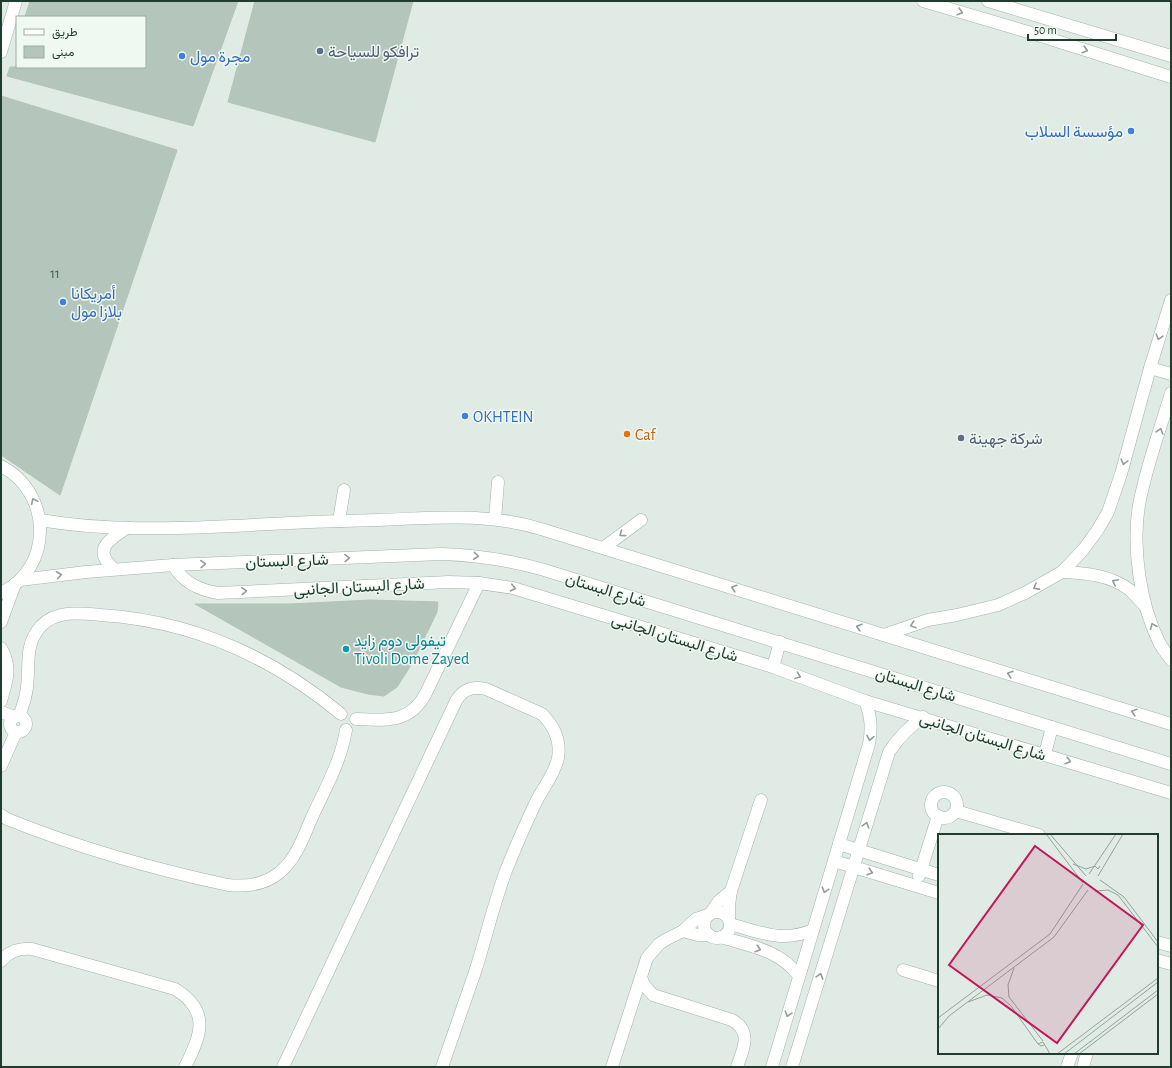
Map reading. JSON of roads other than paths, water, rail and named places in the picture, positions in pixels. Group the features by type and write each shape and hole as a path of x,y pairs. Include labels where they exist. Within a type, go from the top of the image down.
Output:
{"street":[{"path":"1,52 16,1"},
{"path":"923,1 1171,77"},
{"path":"988,1 1171,56"},
{"path":"1028,32 1033,14"},
{"path":"884,634 928,620 998,605 1025,593 1062,572 1083,550 1097,531 1108,512 1121,474 1150,368 1171,300"},
{"path":"1150,368 1171,374"},
{"path":"1171,393 1147,472 1139,506 1137,543 1138,566 1145,606 1159,642 1171,660"},
{"path":"1,622 18,582 33,562 40,542 40,520 32,496 17,476 3,467"},
{"path":"495,518 498,482"},
{"path":"339,521 344,490"},
{"path":"40,520 62,524 125,529 189,528 454,517 495,518 528,525 1171,724"},
{"path":"603,548 641,520"},
{"path":"114,569 104,558 103,550 106,543 111,538 125,529"},
{"name":"شارع البستان","path":"18,582 114,569 173,565 441,554 502,560 541,569 1171,764"},
{"name":"شارع البستان الجانبى","path":"173,565 182,576 195,586 202,590 218,592 449,582 496,585 531,592 773,667 865,700 1171,793"},
{"path":"1062,572 1085,573 1118,582 1130,591 1145,606"},
{"path":"1,593 18,582"},
{"path":"356,720 394,719 406,715 417,708 426,693 478,583"},
{"path":"17,716 27,686 28,653 35,633 42,625 60,614 71,614 116,616 139,619 183,628 212,638 247,652 286,674 324,700 341,714 349,713 353,715 356,720"},
{"path":"773,667 780,642"},
{"path":"1,648 6,658 8,672 1,701"},
{"path":"283,1067 456,701 459,696 469,689 481,687 542,714 549,721 556,734 559,749 558,758 554,768 518,841 503,878 490,917 475,971 442,1067"},
{"path":"772,1067 869,744 872,729 870,714 865,700"},
{"path":"1,712 17,716 25,720 26,726 22,731 15,731 1,726"},
{"path":"341,714 338,718 338,722 341,729 346,730 353,728 356,720"},
{"path":"792,1067 889,752 898,738 910,726 923,717"},
{"path":"1045,754 1052,726"},
{"path":"1,815 7,820 56,838 142,865 228,885 239,886 260,883 279,873 293,858 339,759 346,730"},
{"path":"1,766 15,731"},
{"path":"944,792 950,793 955,798 957,804 956,811 952,816 945,818 938,816 933,812 931,805 933,799 938,794 944,792"},
{"path":"721,938 728,932 731,891 761,800"},
{"path":"956,811 1036,834"},
{"path":"916,886 938,816"},
{"path":"839,844 938,875"},
{"path":"834,861 938,893"},
{"path":"709,935 706,932 704,923 719,901 731,891"},
{"path":"612,1067 647,958 666,939 683,930 691,922 715,912 720,912 725,915 730,921 777,937 799,935 813,930"},
{"path":"683,930 698,935 709,935 712,937 721,938 773,953 790,965 799,976"},
{"path":"1158,942 1171,946"},
{"path":"1,961 5,956 15,950 23,948 32,949 175,989 186,996 195,1006 199,1018 200,1031 197,1043 185,1067"},
{"path":"1158,960 1171,964"},
{"path":"902,970 938,981"},
{"path":"641,977 644,985 653,995 732,1020 737,1023 742,1028 746,1041 738,1067"},
{"path":"632,1005 653,995"},
{"path":"1067,1067 1072,1054"},
{"path":"1083,1067 1087,1054"}],"place":[{"name":"ترافكو للسياحة","path":"320,51"},
{"name":"مجرة مول","path":"182,56"},
{"name":"مؤسسة السلاب","path":"1131,131"},
{"name":"أمريكانا بلازا مول","path":"63,302"},
{"name":"OKHTEIN","path":"465,416"},
{"name":"Caf","path":"627,434"},
{"name":"شركة جهينة","path":"961,438"},
{"name":"تيفولى دوم زايد Tivoli Dome Zayed","path":"346,649"}]}
